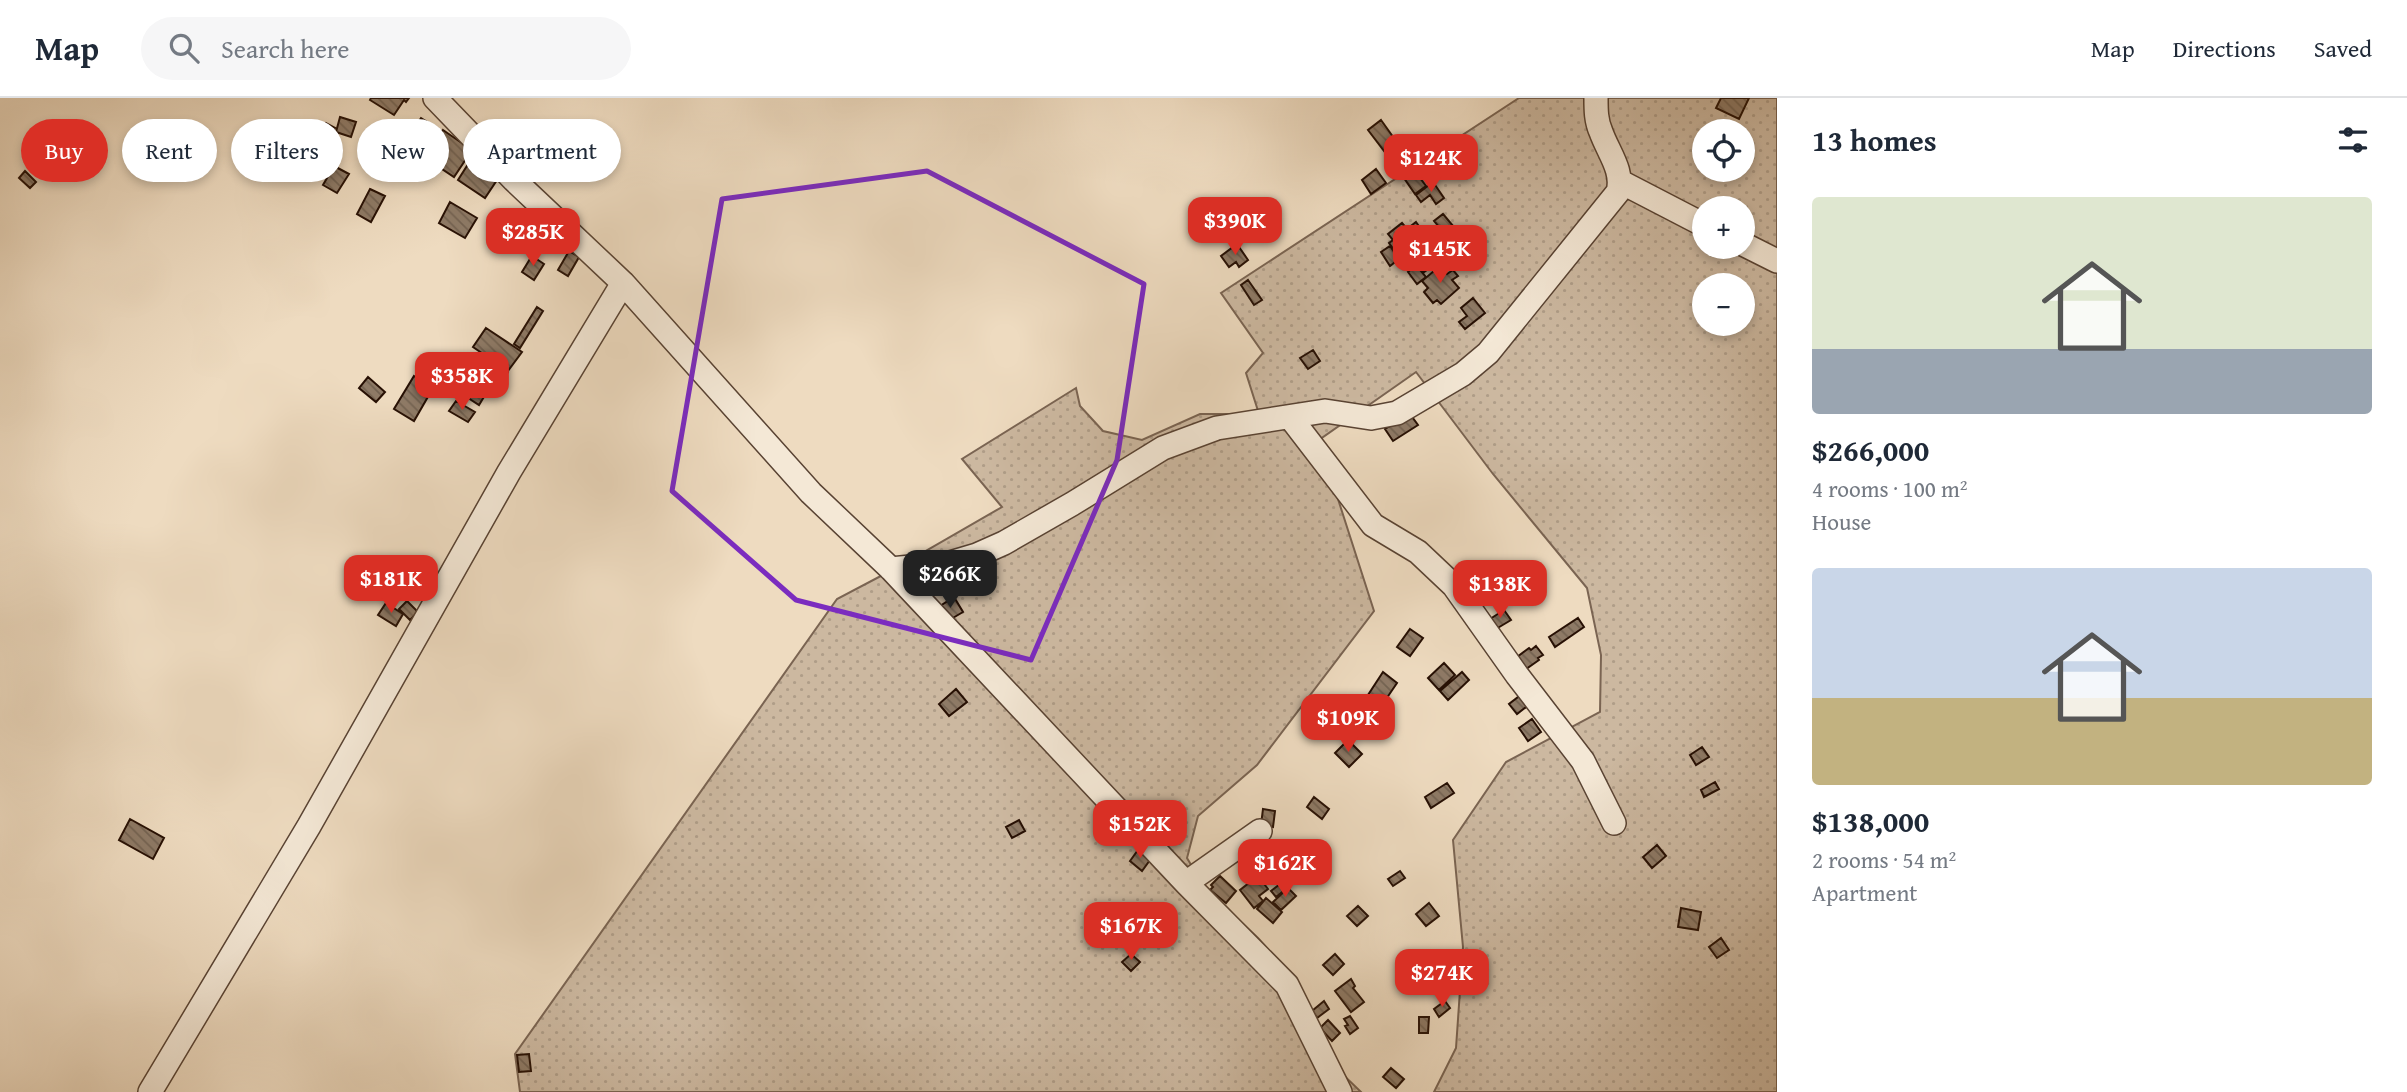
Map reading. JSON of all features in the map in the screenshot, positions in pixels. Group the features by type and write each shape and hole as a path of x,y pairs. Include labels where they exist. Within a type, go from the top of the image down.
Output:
{"street":[{"path":"435,98 514,180 623,283 811,493 891,569 1185,883 1287,985 1340,1092"},
{"path":"891,569 950,563 977,555 1004,543 1072,504 1163,448 1217,428 1325,411 1371,418 1397,413 1463,374 1488,353 1618,192 1621,182 1600,130 1596,98"},
{"path":"1621,182 1692,219"},
{"path":"1755,250 1777,261"},
{"path":"150,1092 309,825 509,472 623,283"},
{"path":"1290,416 1373,525 1418,552 1454,586 1583,761 1614,823"},
{"path":"1185,883 1260,831"}],"highlighted area":[{"path":"927,171 1144,284 1117,460 1031,660 796,600 672,491 722,199"}],"shaded area":[{"path":"1519,98 1777,98 1777,1092 1434,1092 1456,1048 1463,947 1453,840 1506,762 1600,712 1601,655 1587,588 1493,474 1416,372 1319,440 1374,611 1257,765 1198,816 1187,858 1205,888 1258,938 1297,981 1333,1065 1361,1092 520,1092 515,1054 837,599 1002,507 962,459 1076,388 1080,406 1103,431 1142,440 1200,414 1259,414 1246,373 1263,353 1221,293"}],"building":[{"path":"409,98 406,102 404,100 394,115 370,100"},
{"path":"1721,98 1749,98 1739,119 1716,108"},
{"path":"340,117 356,122 351,137 343,134 343,119"},
{"path":"1381,120 1406,155 1394,164 1368,130"},
{"path":"449,134 463,144 463,164 454,177 449,174"},
{"path":"1405,158 1426,186 1415,194 1395,165"},
{"path":"1376,169 1386,183 1371,194 1362,180"},
{"path":"343,171 349,174 337,193 323,185 325,182 343,182"},
{"path":"463,172 463,182 496,182 485,198 458,180"},
{"path":"23,182 36,182 30,188"},
{"path":"1433,182 1444,198 1436,204 1430,195 1421,202 1416,195"},
{"path":"370,189 385,196 371,222 357,214"},
{"path":"450,202 477,218 465,238 439,223"},
{"path":"1443,214 1459,233 1450,240 1434,221"},
{"path":"1416,222 1442,259 1424,272 1417,262 1408,269 1389,243 1393,240 1388,234 1402,223 1407,229"},
{"path":"1237,244 1248,260 1239,267 1236,262 1229,267 1221,256"},
{"path":"1390,246 1399,259 1390,266 1381,252"},
{"path":"569,251 579,257 568,276 558,270"},
{"path":"535,258 544,264 534,280 522,272 530,259 533,261"},
{"path":"1416,265 1426,277 1417,284 1408,272"},
{"path":"1440,266 1447,274 1453,270 1458,276 1452,280 1459,288 1441,304 1437,300 1433,303 1424,292 1428,288 1422,281"},
{"path":"1248,280 1262,300 1254,305 1241,285"},
{"path":"1473,298 1485,313 1465,329 1459,322 1467,316 1461,308"},
{"path":"537,307 543,311 520,348 514,344"},
{"path":"486,328 522,352 508,371 473,347"},
{"path":"1313,350 1320,361 1308,369 1300,358"},
{"path":"443,360 453,367 446,378 436,372"},
{"path":"497,365 508,372 494,395 484,388"},
{"path":"414,376 433,388 414,421 394,409"},
{"path":"368,377 385,392 376,402 359,388"},
{"path":"465,382 485,395 479,405 459,392"},
{"path":"456,401 475,412 468,422 449,411"},
{"path":"1410,414 1418,425 1393,441 1385,429"},
{"path":"954,597 963,612 946,622 937,608"},
{"path":"407,601 418,612 410,620 399,609"},
{"path":"386,603 403,614 396,626 378,615"},
{"path":"1504,610 1511,620 1496,629 1490,619"},
{"path":"1578,618 1584,627 1555,647 1549,637"},
{"path":"1410,629 1423,638 1410,656 1397,647"},
{"path":"1536,646 1543,655 1522,672 1513,660"},
{"path":"1444,663 1455,675 1439,690 1428,678"},
{"path":"1383,672 1397,683 1380,708 1378,706 1374,712 1366,706 1370,701 1366,698"},
{"path":"1462,672 1469,680 1448,700 1440,691"},
{"path":"956,689 967,702 949,716 939,704"},
{"path":"1522,694 1530,704 1517,714 1509,704"},
{"path":"1384,711 1392,722 1379,732 1371,721"},
{"path":"1532,719 1541,732 1528,741 1519,728"},
{"path":"1348,740 1362,754 1349,767 1335,753"},
{"path":"1702,747 1709,757 1696,765 1690,755"},
{"path":"1715,782 1719,789 1704,797 1701,790"},
{"path":"1447,783 1454,793 1431,808 1425,797"},
{"path":"1314,797 1329,809 1322,819 1307,807"},
{"path":"1263,809 1275,811 1273,827 1261,825"},
{"path":"130,819 164,838 153,859 119,840"},
{"path":"1019,820 1025,831 1012,838 1006,827"},
{"path":"1316,845 1326,855 1311,870 1302,861"},
{"path":"1657,845 1666,856 1652,868 1643,857"},
{"path":"1290,847 1298,858 1285,868 1277,857"},
{"path":"1138,850 1150,860 1142,871 1130,861"},
{"path":"1276,861 1287,873 1279,879 1269,867"},
{"path":"1400,871 1405,878 1393,886 1388,879"},
{"path":"1293,874 1297,880 1276,897 1271,891"},
{"path":"1220,876 1236,891 1226,903 1210,890"},
{"path":"1258,876 1268,889 1259,896 1263,901 1254,908 1240,890"},
{"path":"1288,888 1296,896 1281,910 1273,902"},
{"path":"1266,898 1282,912 1273,923 1257,909"},
{"path":"1429,903 1439,916 1426,926 1416,914"},
{"path":"1358,906 1368,916 1357,926 1347,916"},
{"path":"1681,908 1701,912 1698,930 1678,927"},
{"path":"1721,938 1729,950 1717,958 1709,947"},
{"path":"1131,954 1140,962 1131,971 1122,962"},
{"path":"1335,954 1344,964 1333,975 1323,965"},
{"path":"1419,957 1427,969 1412,980 1411,977 1406,981 1401,973"},
{"path":"1351,979 1355,986 1353,988 1364,1002 1351,1012 1335,991"},
{"path":"1324,1001 1329,1009 1317,1018 1312,1011"},
{"path":"1445,1001 1450,1008 1439,1017 1434,1009"},
{"path":"1350,1016 1358,1028 1350,1034 1344,1019"},
{"path":"1419,1017 1429,1017 1428,1033 1419,1033"},
{"path":"1328,1020 1340,1033 1332,1041 1320,1028"},
{"path":"529,1054 531,1071 519,1072 517,1055"},
{"path":"1391,1068 1404,1079 1396,1088 1383,1077"}]}
